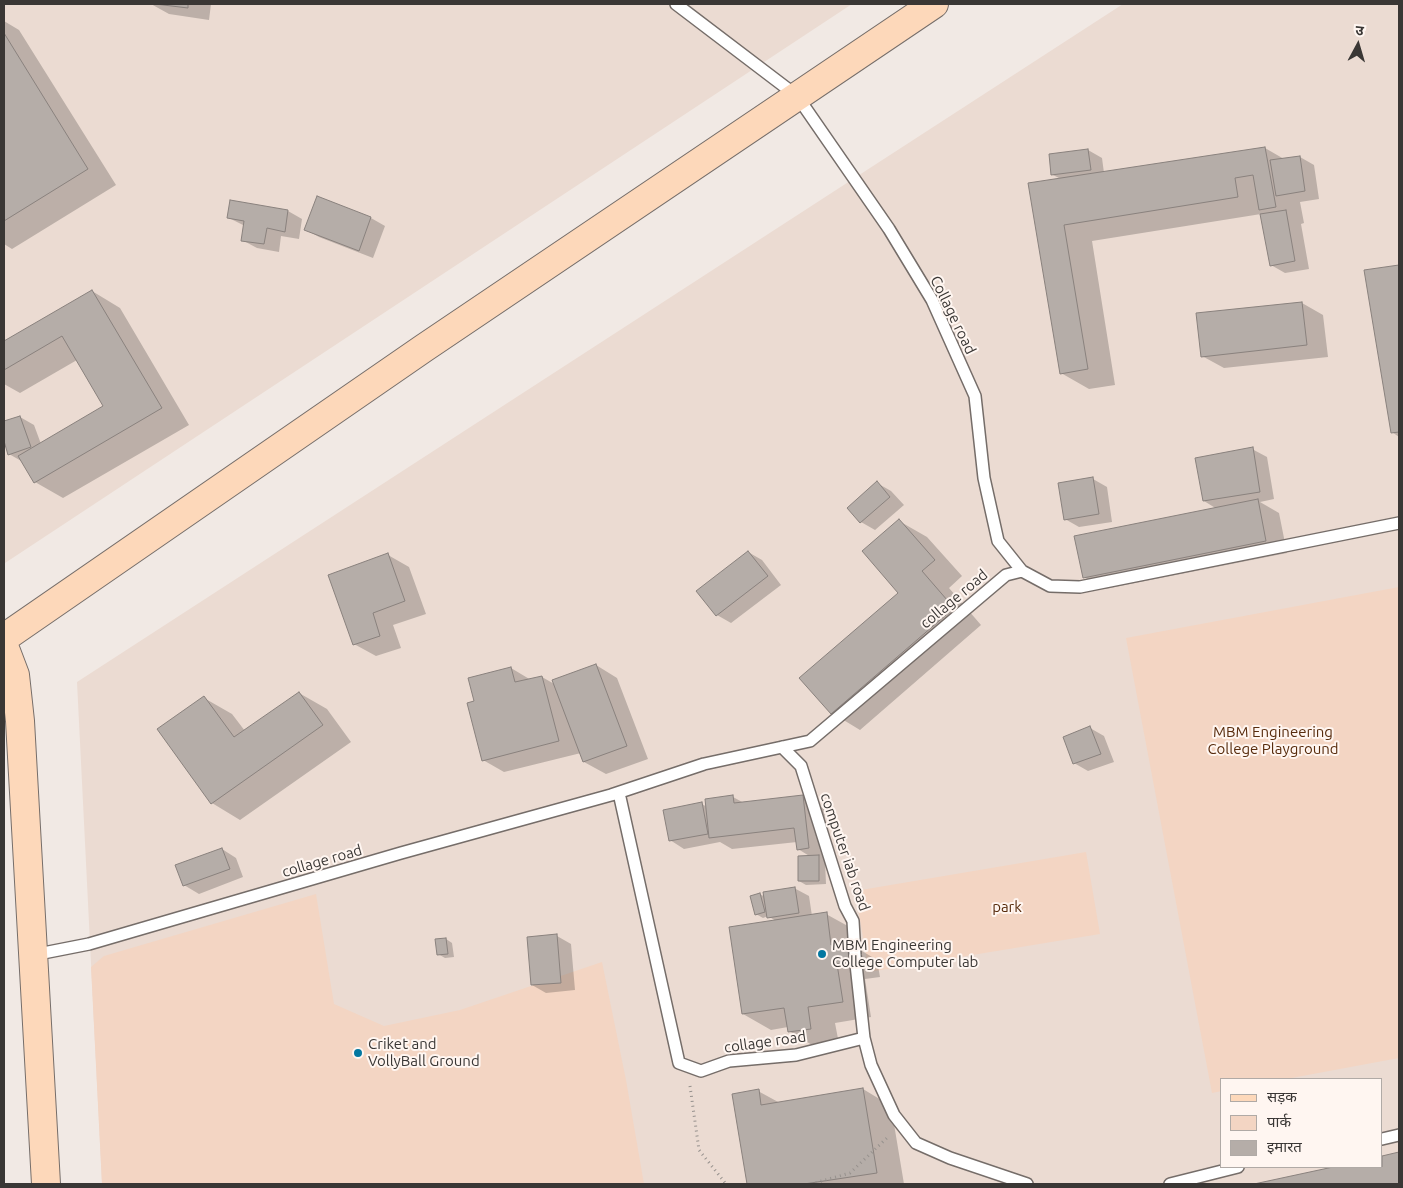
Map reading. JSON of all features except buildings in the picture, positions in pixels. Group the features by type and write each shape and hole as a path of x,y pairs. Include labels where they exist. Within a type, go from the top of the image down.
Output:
{"street":[{"path":"4,638 416,353 934,4"},
{"path":"4,646 15,675 20,721 46,1184"}],"lane":[{"name":"Collage road","path":"676,4 797,96 889,229 932,300 975,396 984,478 998,541 1022,571"},
{"path":"1022,571 1050,586 1080,587 1399,523"},
{"name":"collage road","path":"33,955 89,944 401,853 619,793 704,764 810,741 1006,575 1022,571"},
{"name":"computer iab road","path":"782,747 801,766 845,906 853,921 854,955 864,1038 871,1065 894,1115 916,1143 950,1158 1027,1184"},
{"path":"619,793 678,1063 687,1066"},
{"name":"collage road","path":"687,1066 701,1071 729,1061 796,1055 864,1038"},
{"path":"1383,1139 1399,1135"},
{"path":"1170,1184 1234,1168"}],"path":[{"path":"687,1066 699,1150 726,1184"},
{"path":"811,1184 850,1173 901,1124"}],"shaded area":[{"path":"4,4 852,4 5,563"},
{"path":"1123,4 1399,4 1399,1184 102,1184 77,682"}],"green space":[{"name":"MBM Engineering College Playground","path":"1399,587 1399,1058 1291,1078 1220,1078 1220,1091 1212,1093 1126,638"},
{"name":"park","path":"1086,852 1100,934 869,972 855,891"},
{"name":"Criket and VollyBall Ground","path":"316,894 334,1004 384,1026 460,1010 602,962 626,1080 644,1184 102,1184 91,967 104,956"}],"place":[{"name":"MBM Engineering College Computer lab","path":"822,954"},
{"name":"Criket and VollyBall Ground","path":"358,1053"}]}
